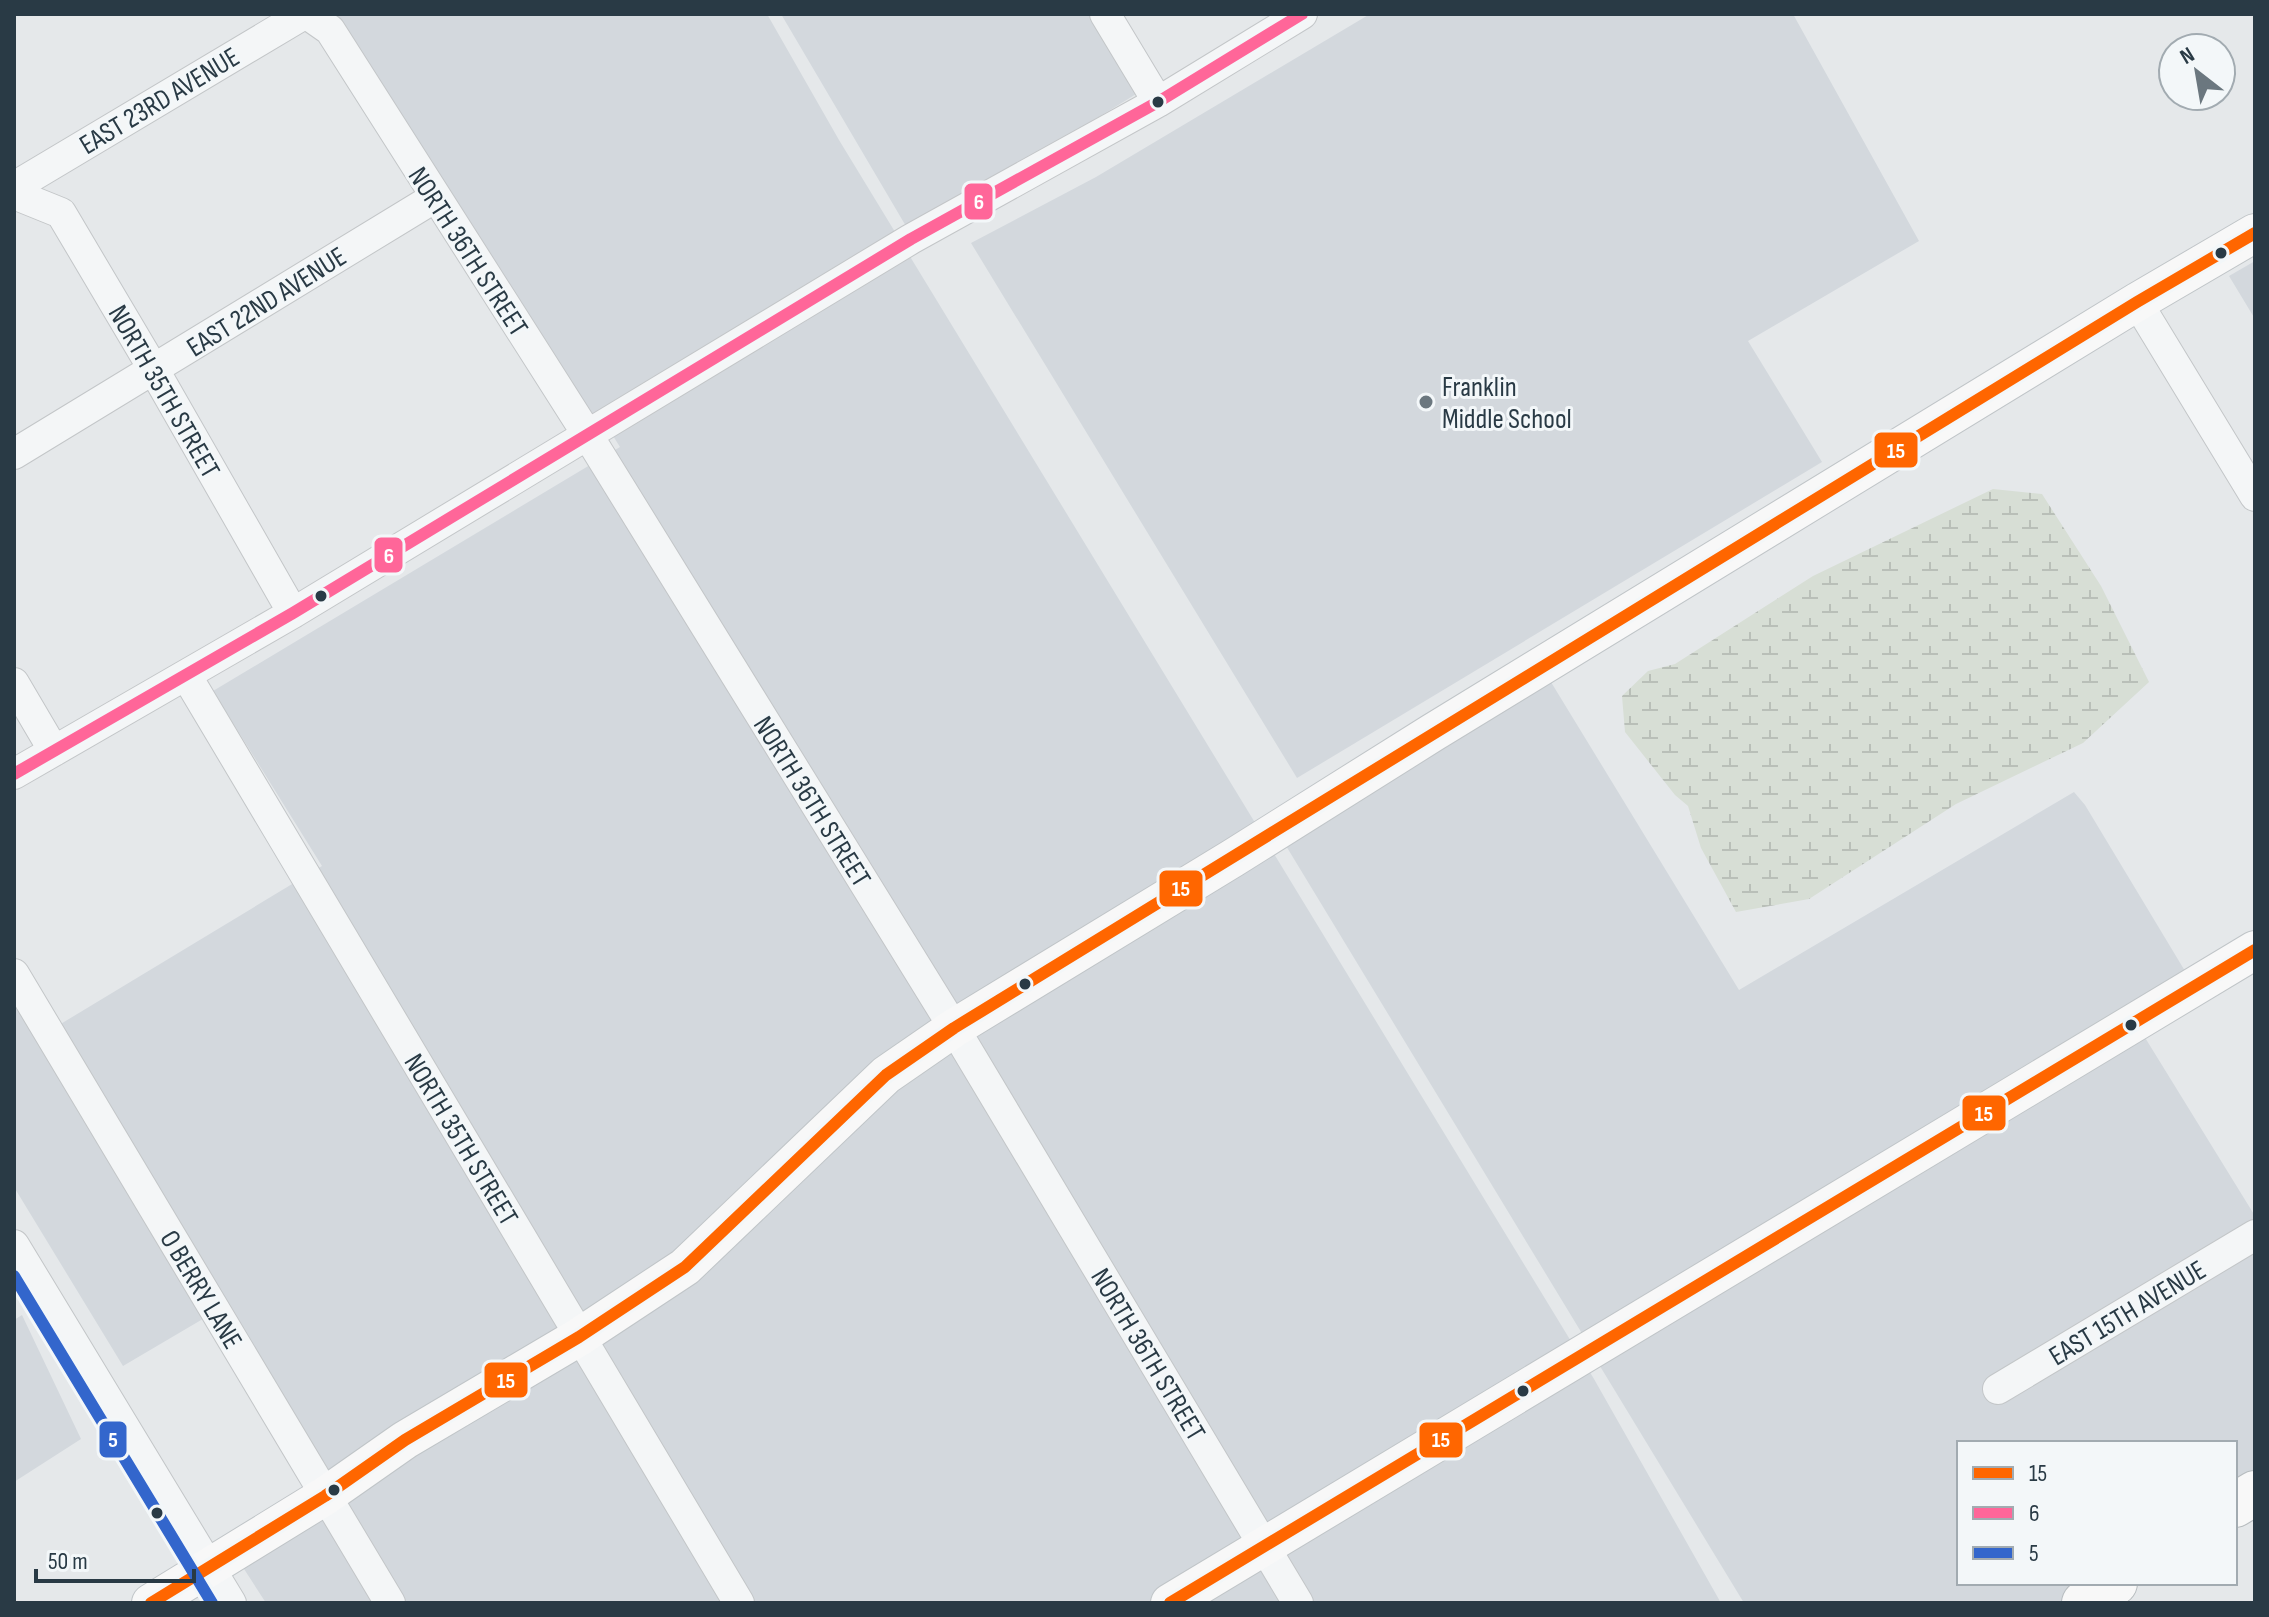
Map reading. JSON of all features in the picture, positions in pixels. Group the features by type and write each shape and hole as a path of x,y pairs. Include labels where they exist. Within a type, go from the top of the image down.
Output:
{"highway":[{"path":"2237,1504 2255,1493"},
{"path":"2084,1603 2112,1585"}],"main road":[{"path":"151,1603 325,1496 405,1440 579,1337 685,1267 886,1075 954,1028 1445,724 2255,233"},
{"path":"1170,1603 2255,950"}],"street":[{"name":"EAST 23RD AVENUE","path":"14,187 305,14"},
{"name":"NORTH 36TH STREET","path":"305,14 330,30 434,198 587,434 954,1028 1298,1603"},
{"path":"1105,14 1158,102"},
{"path":"14,774 293,613 911,239 1158,102 1302,14"},
{"name":"NORTH 35TH STREET","path":"14,194 61,213 293,613"},
{"name":"EAST 22ND AVENUE","path":"14,454 434,198"},
{"path":"2137,302 2255,496"},
{"name":"NORTH 35TH STREET","path":"186,675 739,1603"},
{"path":"14,683 54,751"},
{"name":"O BERRY LANE","path":"14,974 390,1603"},
{"name":"EAST 15TH AVENUE","path":"1998,1389 2255,1235"},
{"path":"14,1245 231,1603"}],"shaded area":[{"path":"329,14 767,14 839,140 1594,1379 1721,1603 402,1603 59,1025 322,866 213,691 620,447 600,415 587,423"},
{"path":"781,14 1101,14 1146,88 910,233"},
{"name":"Franklin Middle School","path":"1370,14 1793,14 1919,241 1748,341 1822,462 1297,778 971,243 1096,177"},
{"path":"2255,261 2255,319 2229,276"},
{"path":"1543,669 1739,990 2074,792 2085,805 2191,981 1589,1345 1277,831"},
{"path":"14,981 213,1313 123,1366 14,1187"},
{"path":"2136,1023 2255,1216 2255,1491 2237,1503 2237,1441 1957,1441 1957,1585 2103,1585 2074,1603 1744,1603 1592,1353"},
{"path":"22,1315 81,1439 14,1482 14,1320"},
{"path":"328,1500 392,1603 266,1603 235,1555"}],"green space":[{"path":"1993,489 2042,494 2101,586 2149,682 2083,743 1956,804 1809,899 1736,912 1701,848 1688,806 1675,795 1625,732 1622,696 1648,671 1675,664 1813,576"}],"transit line":[{"name":"6","path":"14,774 293,613 911,239 1158,102 1302,14"},
{"name":"15","path":"151,1603 325,1496 405,1440 579,1337 685,1267 886,1075 954,1028 2137,302 2255,233"},
{"name":"15","path":"1170,1603 2255,950"},
{"name":"5","path":"14,1276 212,1603"}],"place":[{"name":"Franklin Middle School","path":"1426,402"}]}
